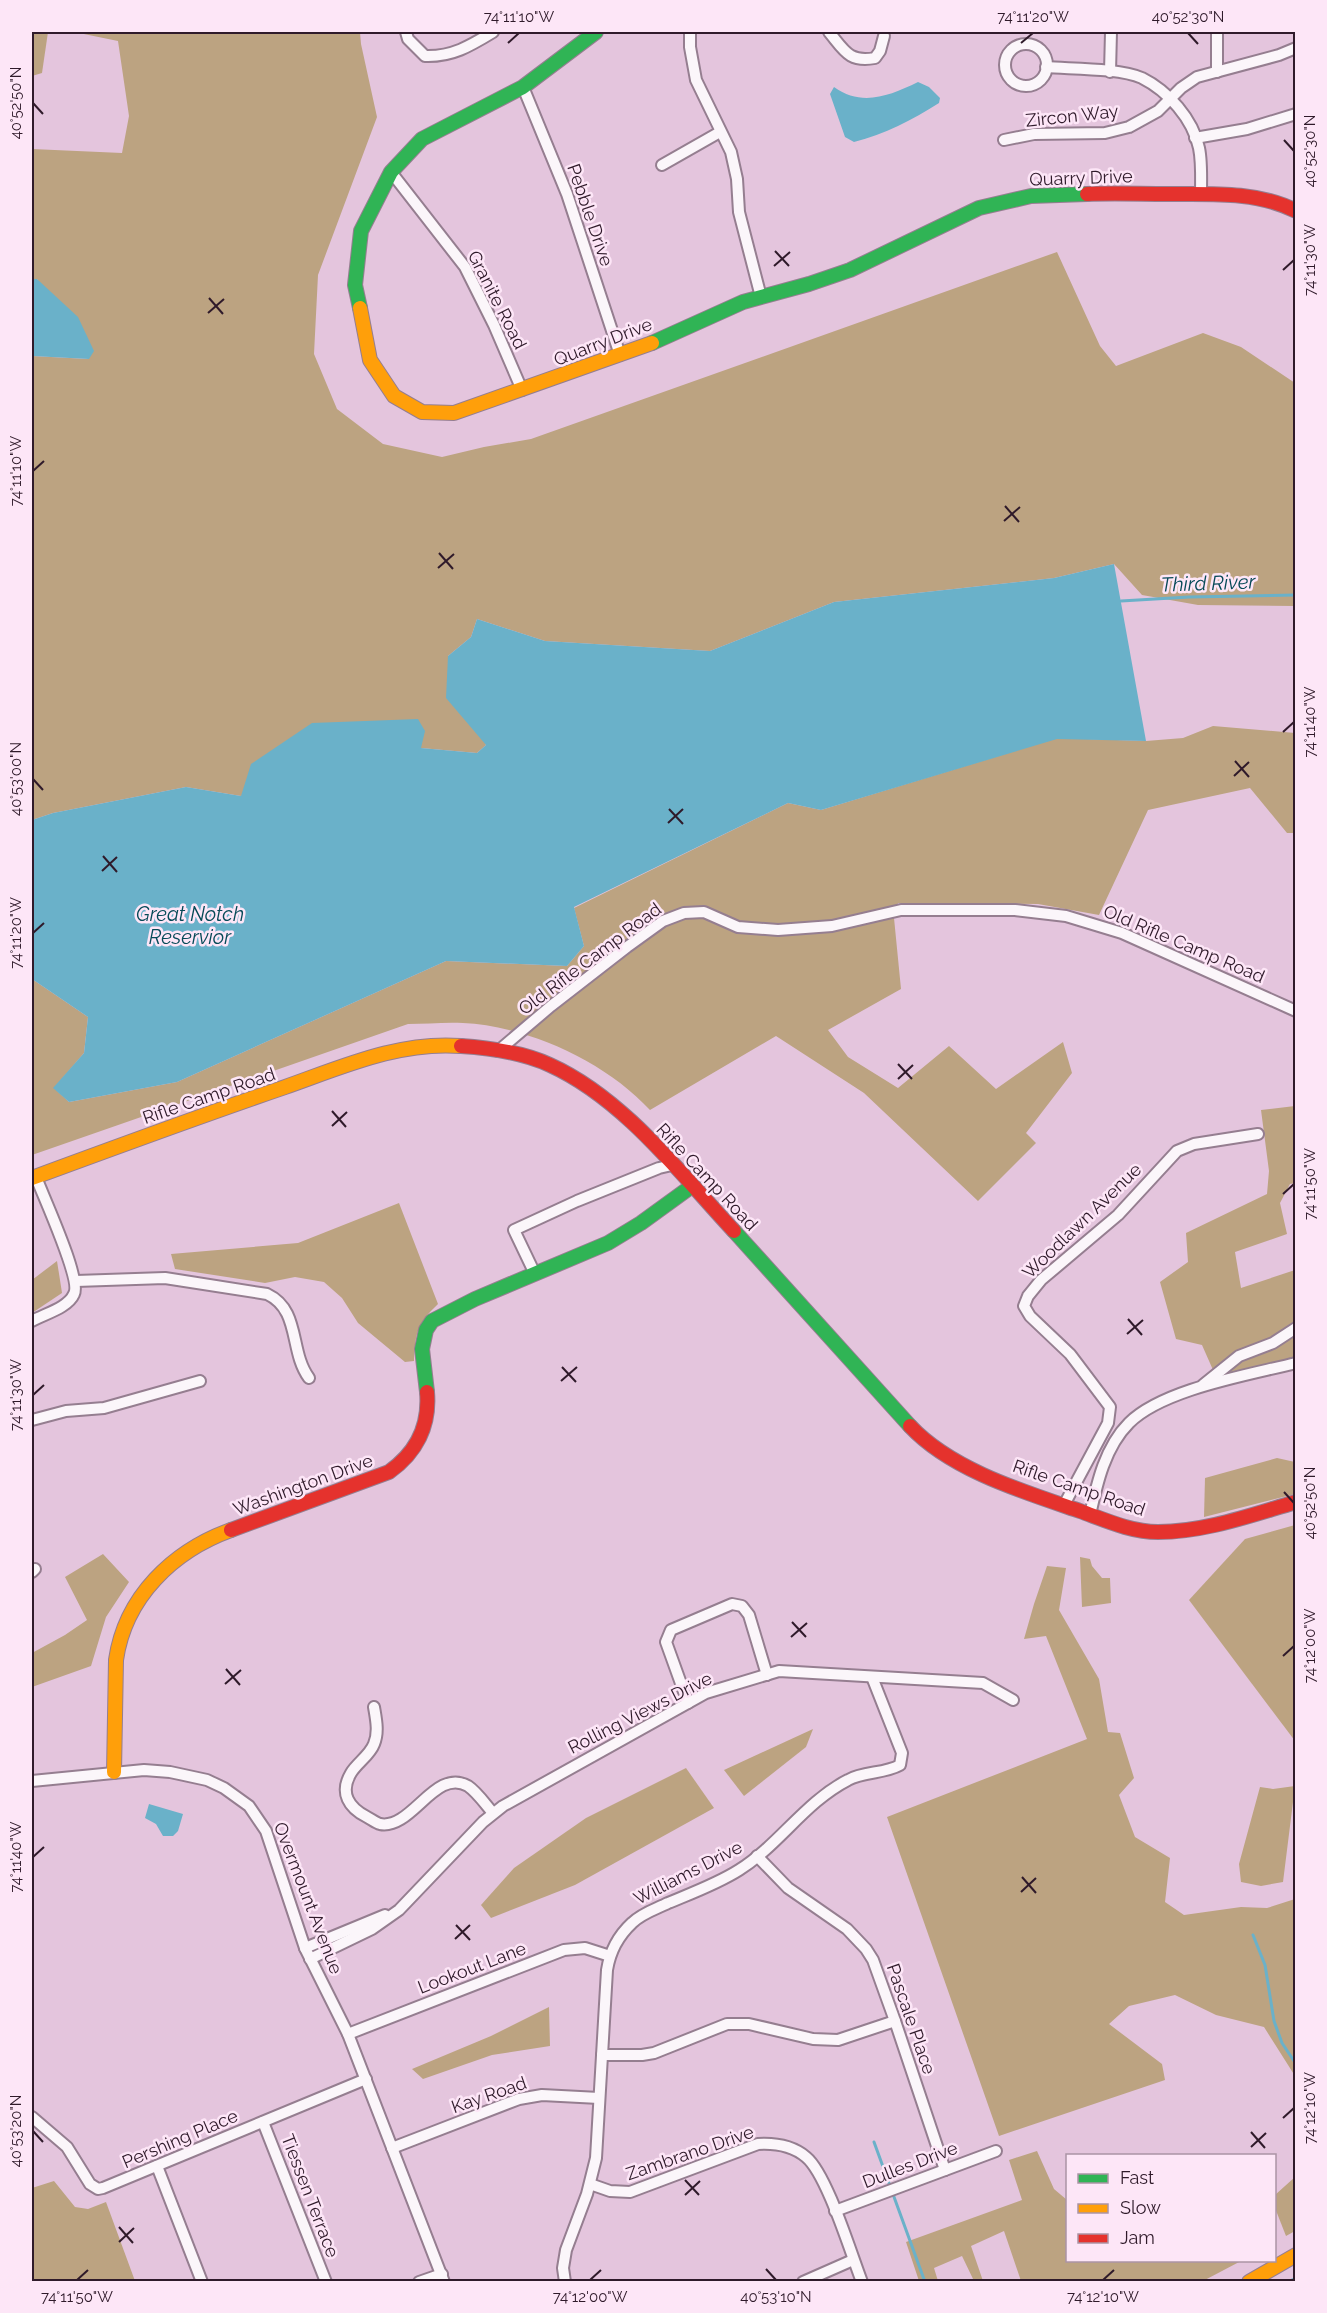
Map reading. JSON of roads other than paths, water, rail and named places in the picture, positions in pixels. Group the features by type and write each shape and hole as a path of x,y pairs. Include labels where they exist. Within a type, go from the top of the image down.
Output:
{"street":[{"path":"406,32 408,39 424,56 443,56 473,44 493,32"},
{"name":"Quarry Drive","path":"596,32 523,87 422,139 391,172 361,231 355,285 370,360 394,396 422,412 454,413 621,355 743,302 850,270 979,208 1031,196 1093,194 1202,194 1256,197 1293,205"},
{"path":"690,32 690,47 696,80 731,152 737,179 740,212 761,297"},
{"path":"829,32 847,54 861,61 875,58 880,51 884,36"},
{"path":"1025,44 1027,32"},
{"path":"1110,72 1111,32"},
{"path":"1217,32 1217,72"},
{"path":"1025,44 1037,47 1042,52 1046,67 1043,77 1031,85 1024,86 1011,80 1005,68 1005,61 1012,49 1025,44"},
{"name":"Zircon Way","path":"1004,140 1034,134 1105,133 1130,126 1158,111 1169,98 1197,77 1279,55 1296,48"},
{"path":"1046,67 1110,72 1142,78 1169,98 1188,121 1199,148 1202,194"},
{"name":"Pebble Drive","path":"523,87 567,194 621,355"},
{"path":"1195,138 1248,129 1296,114"},
{"path":"662,165 720,132"},
{"name":"Granite Road","path":"391,172 465,267 494,325 522,390"},
{"name":"Old Rifle Camp Road","path":"498,1051 551,1006 663,921 684,912 694,911 704,912 738,927 777,930 832,926 901,910 1015,910 1066,916 1122,933 1296,1011"},
{"name":"Rifle Camp Road","path":"34,1178 199,1116 387,1052 411,1046 446,1044 498,1051 528,1058 567,1074 628,1119 916,1432 934,1447 975,1470 1090,1515 1134,1529 1156,1532 1199,1528 1296,1502"},
{"name":"Woodlawn Avenue","path":"1064,1505 1108,1423 1110,1407 1070,1354 1030,1316 1024,1306 1028,1296 1041,1280 1118,1215 1177,1151 1194,1144 1258,1134"},
{"path":"535,1274 514,1230 597,1192 672,1165"},
{"path":"32,1321 70,1300 76,1288 76,1281 34,1178"},
{"name":"Washington Drive","path":"114,1772 117,1655 122,1632 148,1589 181,1554 209,1538 378,1478 400,1467 417,1445 426,1418 428,1402 422,1349 427,1327 445,1313 623,1235 692,1186"},
{"path":"76,1281 165,1278 267,1294 279,1299 286,1308 301,1363 309,1378"},
{"path":"1198,1389 1239,1356 1273,1343 1296,1328"},
{"path":"1090,1515 1107,1456 1127,1424 1143,1411 1184,1393 1296,1363"},
{"path":"32,1420 66,1411 104,1408 200,1381"},
{"path":"1093,1450 1107,1456"},
{"path":"688,1703 666,1642 670,1630 732,1604 742,1606 749,1615 767,1675"},
{"name":"Rolling Views Drive","path":"308,1954 372,1929 399,1910 502,1806 706,1694 779,1671 983,1683 1013,1700"},
{"name":"Williams Drive","path":"565,2282 563,2268 566,2250 590,2184 596,2158 607,1970 614,1945 634,1920 739,1870 758,1856 828,1792 850,1778 890,1770 900,1765 902,1753 872,1677"},
{"path":"374,1707 377,1728 374,1744 351,1773 346,1785 347,1798 354,1810 380,1824 395,1822 441,1786 458,1782 469,1787 493,1814"},
{"name":"Overmount Avenue","path":"32,1781 144,1770 171,1772 207,1780 224,1788 249,1806 266,1831 308,1954 348,2034 443,2278"},
{"name":"Pascale Place","path":"758,1856 788,1888 835,1919 856,1938 873,1960 945,2170"},
{"name":"Lookout Lane","path":"348,2034 564,1950 585,1948 610,1956"},
{"path":"602,2055 636,2056 654,2053 727,2024 750,2024 813,2039 831,2040 849,2037 895,2021"},
{"name":"Pershing Place","path":"32,2117 67,2147 82,2174 93,2187 103,2188 366,2079"},
{"name":"Kay Road","path":"392,2148 519,2099 542,2095 599,2098"},
{"name":"Tiessen Terrace","path":"263,2122 326,2282"},
{"name":"Zambrano Drive","path":"590,2184 620,2193 630,2192 747,2148 767,2144 789,2148 807,2158 819,2175 862,2282"},
{"name":"Dulles Drive","path":"835,2211 996,2151"},
{"path":"157,2166 202,2282"},
{"path":"1249,2282 1296,2255"},
{"path":"803,2282 854,2260"},
{"path":"419,2282 443,2278"}],"water":[{"path":"918,82 929,87 940,98 939,103 877,135 854,142 845,137 830,94 834,87 855,97 865,98 897,92"},
{"path":"32,279 37,279 78,317 94,351 89,359 32,356"},
{"name":"Great Notch Reservior","path":"1114,564 1146,741 1057,739 821,810 788,803 574,907 584,946 567,966 446,961 177,1082 69,1102 53,1088 84,1053 88,1017 32,979 32,820 53,813 186,787 241,796 251,764 312,723 418,719 425,731 421,748 477,753 486,745 446,698 448,656 471,637 477,619 545,641 710,651 834,602 1054,578"},
{"path":"149,1804 183,1814 178,1831 173,1836 163,1836 156,1824 145,1818"}],"waterway":[{"name":"Third River","path":"1121,601 1296,595"},
{"path":"1253,1935 1265,1965 1274,2021 1282,2043 1296,2064"},
{"path":"874,2142 925,2282"},
{"path":"1288,2282 1296,2278"}]}
